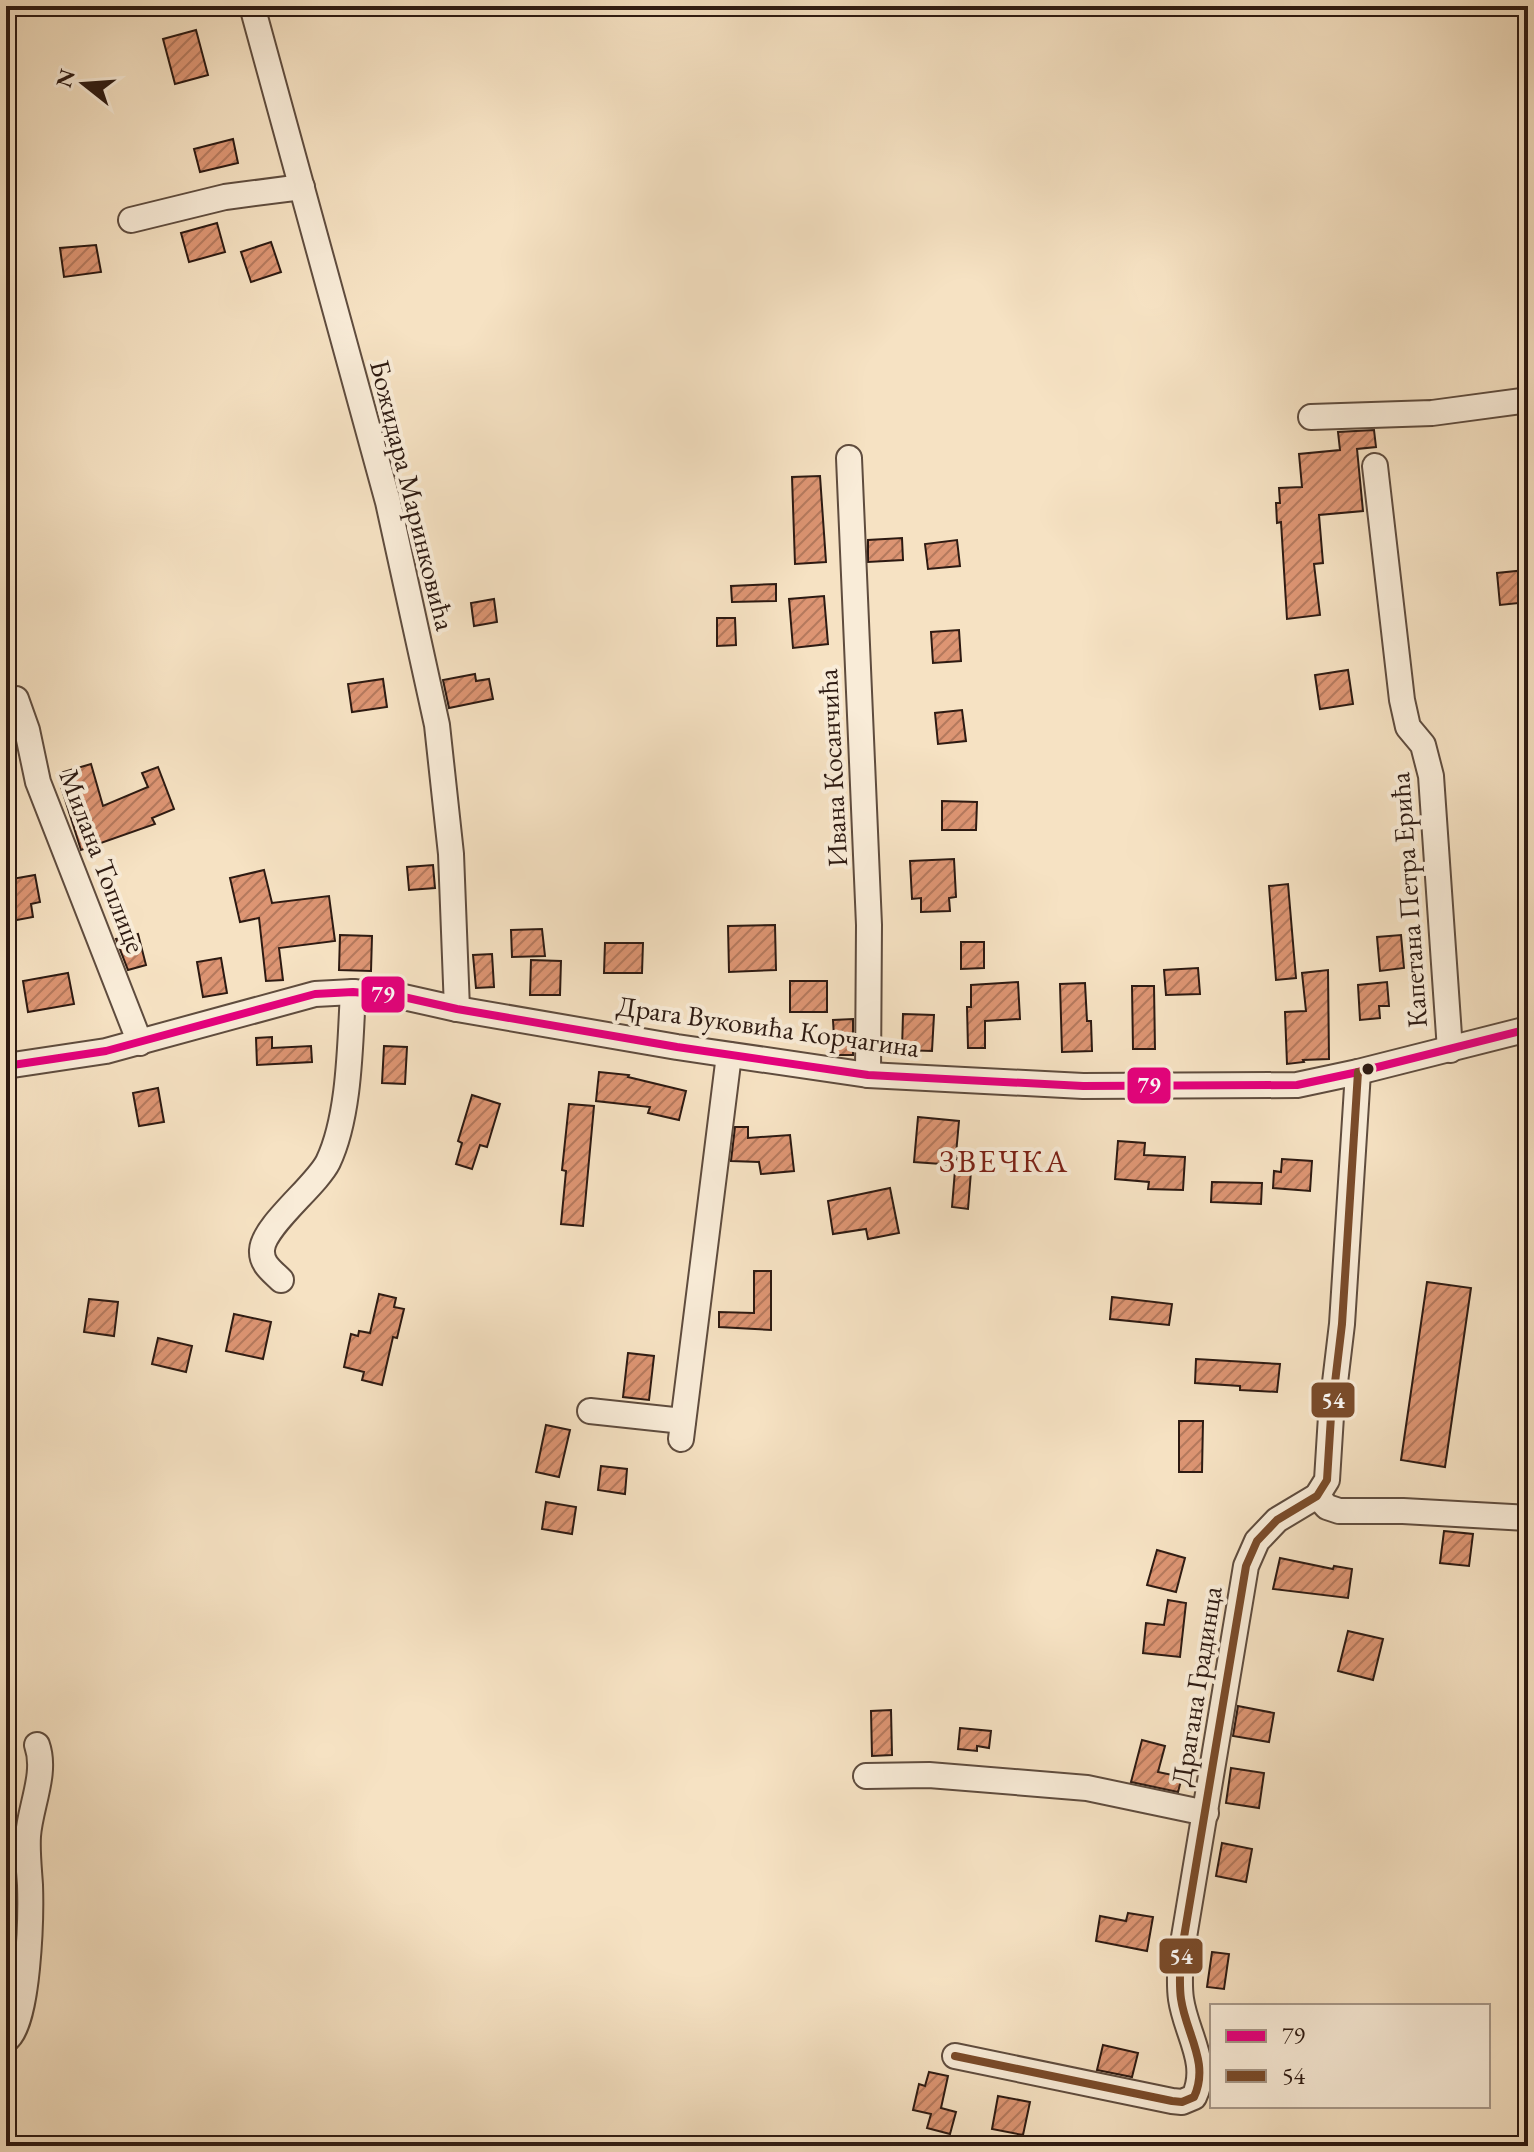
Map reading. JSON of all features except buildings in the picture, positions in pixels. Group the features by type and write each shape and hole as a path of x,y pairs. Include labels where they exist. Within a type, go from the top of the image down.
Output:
{"street":[{"name":"Божидара Маринковића","path":"252,6 388,502 437,725 451,854 457,1009"},
{"path":"131,220 225,197 302,187"},
{"path":"1311,417 1432,413 1528,400"},
{"name":"Ивана Косанчића","path":"849,458 869,925 868,1075"},
{"name":"Капетана Петра Ерића","path":"1375,466 1402,700 1408,727 1423,745 1431,776 1450,1050"},
{"name":"Милана Топлице","path":"16,699 27,730 38,782 140,1043"},
{"path":"281,1280 265,1264 262,1250 275,1225 327,1164 339,1132 349,1060 353,992"},
{"name":"Драга Вуковића Корчагина","path":"6,1066 106,1051 315,994 353,992 399,996 457,1009 729,1055 868,1075 1083,1086 1297,1085 1528,1029"},
{"path":"590,1411 682,1430 729,1055"},
{"path":"1358,1072 1342,1324 1327,1480 1317,1496 1327,1507 1339,1511 1528,1518"},
{"name":"Драгана Градинца","path":"955,2056 1172,2101 1182,2102 1194,2097 1202,2071 1182,2000 1181,1955 1246,1566 1257,1541 1277,1520 1317,1496"},
{"path":"6,2040 16,2030 24,1996 30,1886 28,1837 41,1755 37,1745"},
{"path":"866,1776 929,1775 1087,1788 1206,1813"}],"transit line":[{"name":"79","path":"6,1066 106,1051 315,994 353,992 399,996 677,1047 868,1075 1083,1086 1297,1085 1528,1029"},
{"name":"54","path":"955,2056 1172,2101 1182,2102 1194,2097 1198,2084 1198,2060 1181,1999 1181,1955 1246,1566 1257,1541 1277,1520 1317,1496 1327,1480 1342,1324 1358,1072"}],"district":[{"name":"ЗВЕЧКА","path":"1004,1161"}]}
